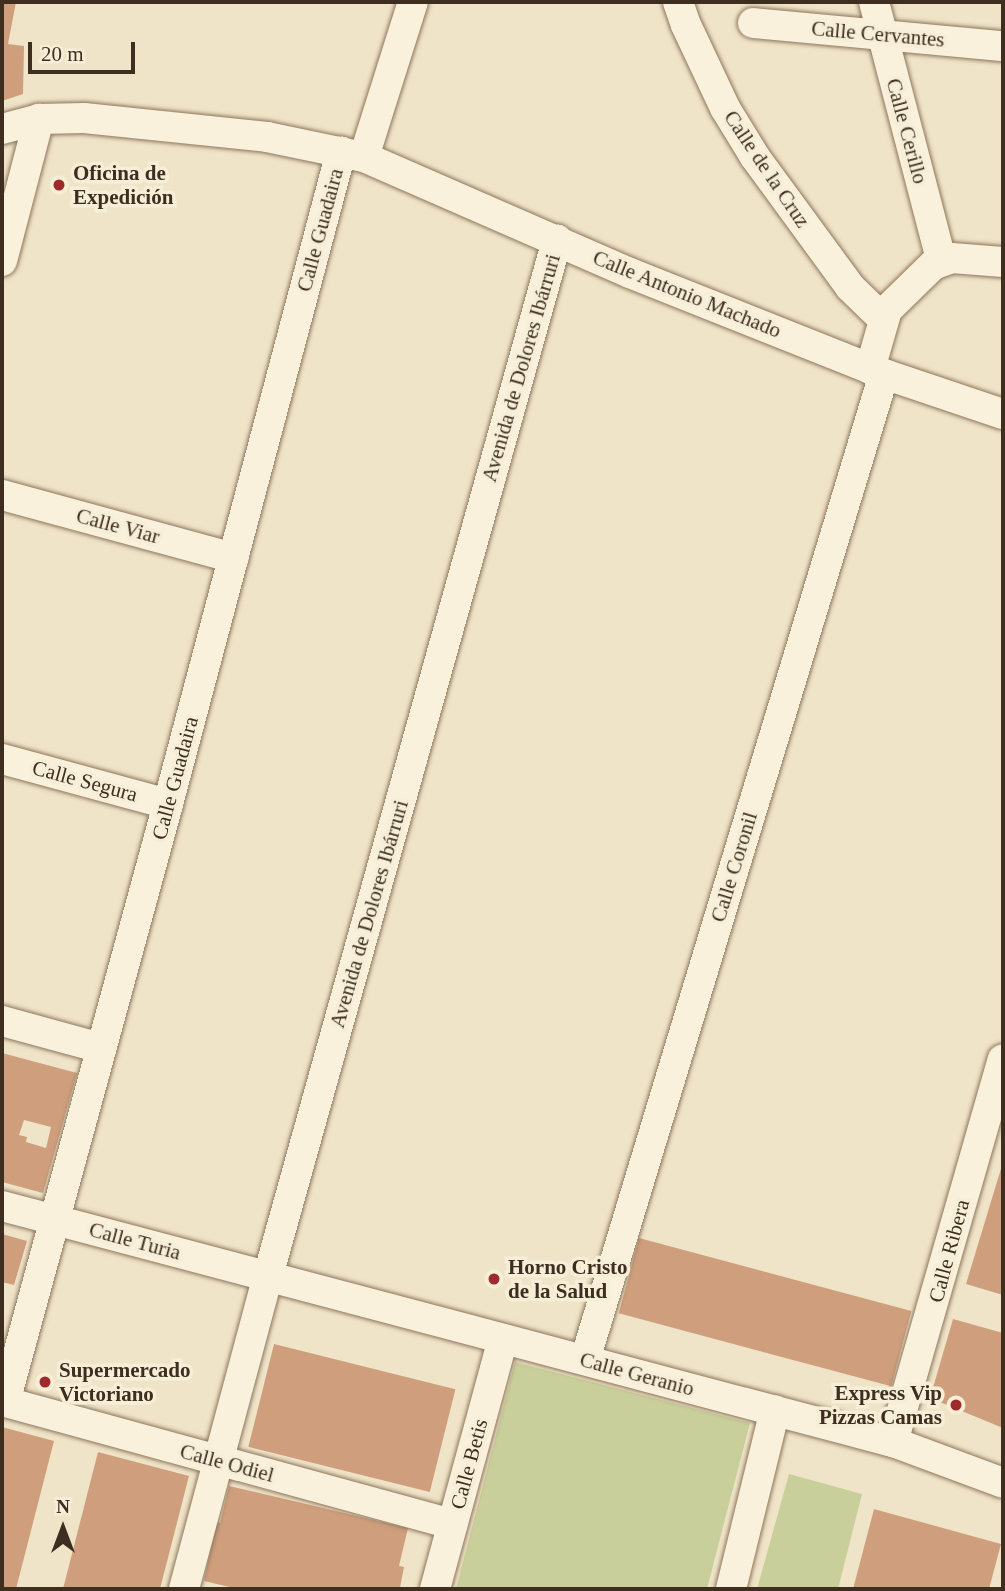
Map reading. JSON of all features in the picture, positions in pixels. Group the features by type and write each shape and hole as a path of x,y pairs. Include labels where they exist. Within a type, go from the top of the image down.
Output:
{"street":[{"name":"Calle Guadaira","path":"4,1402 234,558 352,155 413,2"},
{"name":"Calle de la Cruz","path":"678,2 686,26 725,108 755,157 850,287 883,319"},
{"name":"Calle Cerillo","path":"874,2 941,260"},
{"name":"Calle Cervantes","path":"753,23 1003,46"},
{"name":"Calle Antonio Machado","path":"2,129 39,120 83,118 172,125 267,137 352,155 877,372 1003,414"},
{"path":"2,261 39,120"},
{"name":"Avenida de Dolores Ibárruri","path":"184,1589 268,1276 557,240"},
{"path":"883,319 894,300 941,260 1003,262"},
{"name":"Calle Coronil","path":"584,1360 877,372 883,319"},
{"name":"Calle Viar","path":"2,495 234,558"},
{"name":"Calle Segura","path":"2,759 169,804"},
{"path":"2,1021 102,1048"},
{"name":"Calle Ribera","path":"893,1442 1003,1059"},
{"name":"Calle Turia","path":"2,1206 268,1276"},
{"name":"Calle Geranio","path":"268,1276 893,1442 1003,1483"},
{"name":"Calle Betis","path":"435,1589 503,1339"},
{"name":"Calle Odiel","path":"4,1402 452,1524"},
{"path":"731,1589 775,1410"}],"green space":[{"path":"515,1362 750,1423 707,1589 456,1589"},
{"path":"789,1474 862,1494 838,1589 757,1589"}],"building":[{"path":"2,2 16,2 8,44 24,46 23,94 2,101"},
{"path":"2,1053 77,1073 43,1193 2,1182","holes":["24,1120 51,1127 46,1148 26,1142 27,1137 19,1135"]},
{"path":"1003,1162 1003,1295 966,1284"},
{"path":"2,1234 27,1241 14,1285 2,1282"},
{"path":"639,1238 911,1311 891,1386 619,1313"},
{"path":"953,1319 1003,1333 1003,1428 930,1398"},
{"path":"274,1344 455,1389 430,1492 248,1447"},
{"path":"2,1427 54,1441 16,1589 2,1589"},
{"path":"98,1452 189,1476 160,1589 63,1589"},
{"path":"229,1486 408,1528 399,1566 404,1567 400,1588 238,1589 204,1581 216,1522 220,1523"},
{"path":"874,1509 1001,1544 989,1589 853,1589"}],"place":[{"name":"Oficina de Expedición","path":"59,185"},
{"name":"Horno Cristo de la Salud","path":"494,1279"},
{"name":"Supermercado Victoriano","path":"45,1382"},
{"name":"Express Vip Pizzas Camas","path":"956,1405"}]}
